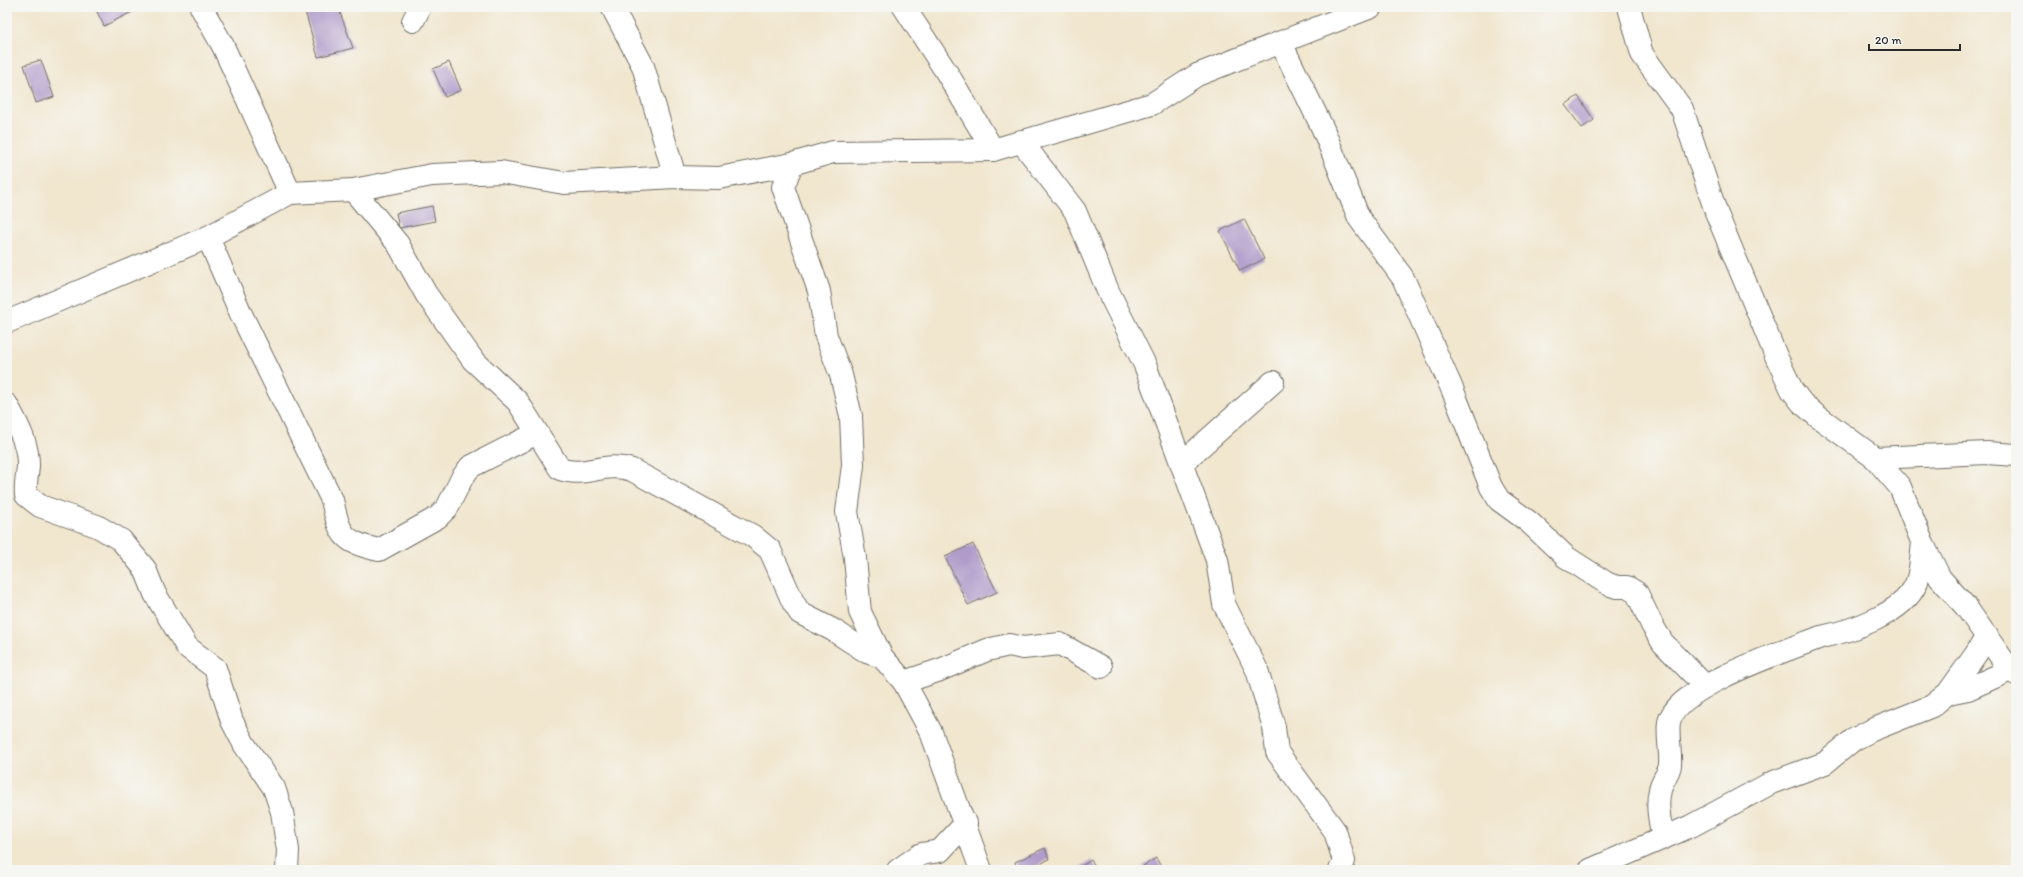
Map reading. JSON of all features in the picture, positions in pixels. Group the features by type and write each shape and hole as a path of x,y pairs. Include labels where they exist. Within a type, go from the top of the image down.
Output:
{"street":[{"path":"201,7 223,46 290,193"},
{"path":"612,7 643,66 675,177"},
{"path":"904,7 947,73 993,150"},
{"path":"1630,7 1642,54 1682,109 1716,212 1776,356 1792,390 1802,403 1817,416 1875,458 1900,487 1923,544 1940,578 1966,607 2013,672 1968,689 1948,693"},
{"path":"7,322 208,237 290,193 353,190 432,175 493,172 501,172 564,183 675,177 719,178 792,164 833,152 993,150 1152,104 1197,75 1281,43 1361,9"},
{"path":"1281,43 1323,129 1359,218 1403,278 1453,391 1488,480 1499,500 1529,522 1566,557 1608,584 1616,587 1627,587 1637,593 1652,625 1663,643 1704,686"},
{"path":"1021,141 1075,211 1108,291 1144,365 1182,463 1217,560 1224,604 1257,670 1274,727 1277,752 1335,831 1344,861 1340,870"},
{"path":"783,187 792,164"},
{"path":"764,170 783,187 819,291 826,336 841,375 852,416 853,465 847,512 860,612 882,657 904,682 931,732 966,823 981,870"},
{"path":"353,190 398,244 426,294 473,360 518,402 560,469 571,473 610,466 620,466 632,470 753,536 770,550 792,602 800,614 833,630 868,652 882,657"},
{"path":"208,237 241,314 332,500 338,527 349,540 363,546 379,550 438,517 447,508 462,478 470,467 537,433"},
{"path":"1182,463 1273,382"},
{"path":"7,405 23,435 28,465 25,484 26,495 40,506 97,526 121,540 145,569 155,594 186,647 215,668 232,721 244,744 274,788 282,812 288,850 287,870"},
{"path":"1875,458 1987,453 2016,455"},
{"path":"1663,838 1658,814 1660,788 1668,774 1670,765 1669,723 1674,711 1686,698 1704,686 1822,637 1862,624 1895,607 1909,596 1916,583 1923,544"},
{"path":"1590,870 1691,826 1771,782 1825,763 1853,740 1872,730 1932,706 1948,693 1987,636"},
{"path":"904,682 940,670 987,650 1009,645 1023,648 1060,644 1101,667"},
{"path":"898,870 921,854 940,851 966,823"}],"building":[{"path":"103,7 137,7 138,9 104,26 96,10"},
{"path":"317,7 338,7 353,48 318,57 305,11"},
{"path":"41,60 54,97 36,103 24,65"},
{"path":"449,62 461,90 445,97 433,69"},
{"path":"1578,96 1594,120 1582,128 1565,105"},
{"path":"432,206 435,221 399,228 396,213"},
{"path":"1244,219 1264,259 1240,271 1220,231"},
{"path":"973,544 997,592 968,605 945,557"},
{"path":"1045,848 1049,859 1030,870 1017,870 1015,862"},
{"path":"1156,858 1163,870 1145,870 1143,866"},
{"path":"1091,860 1098,870 1076,870"}]}
